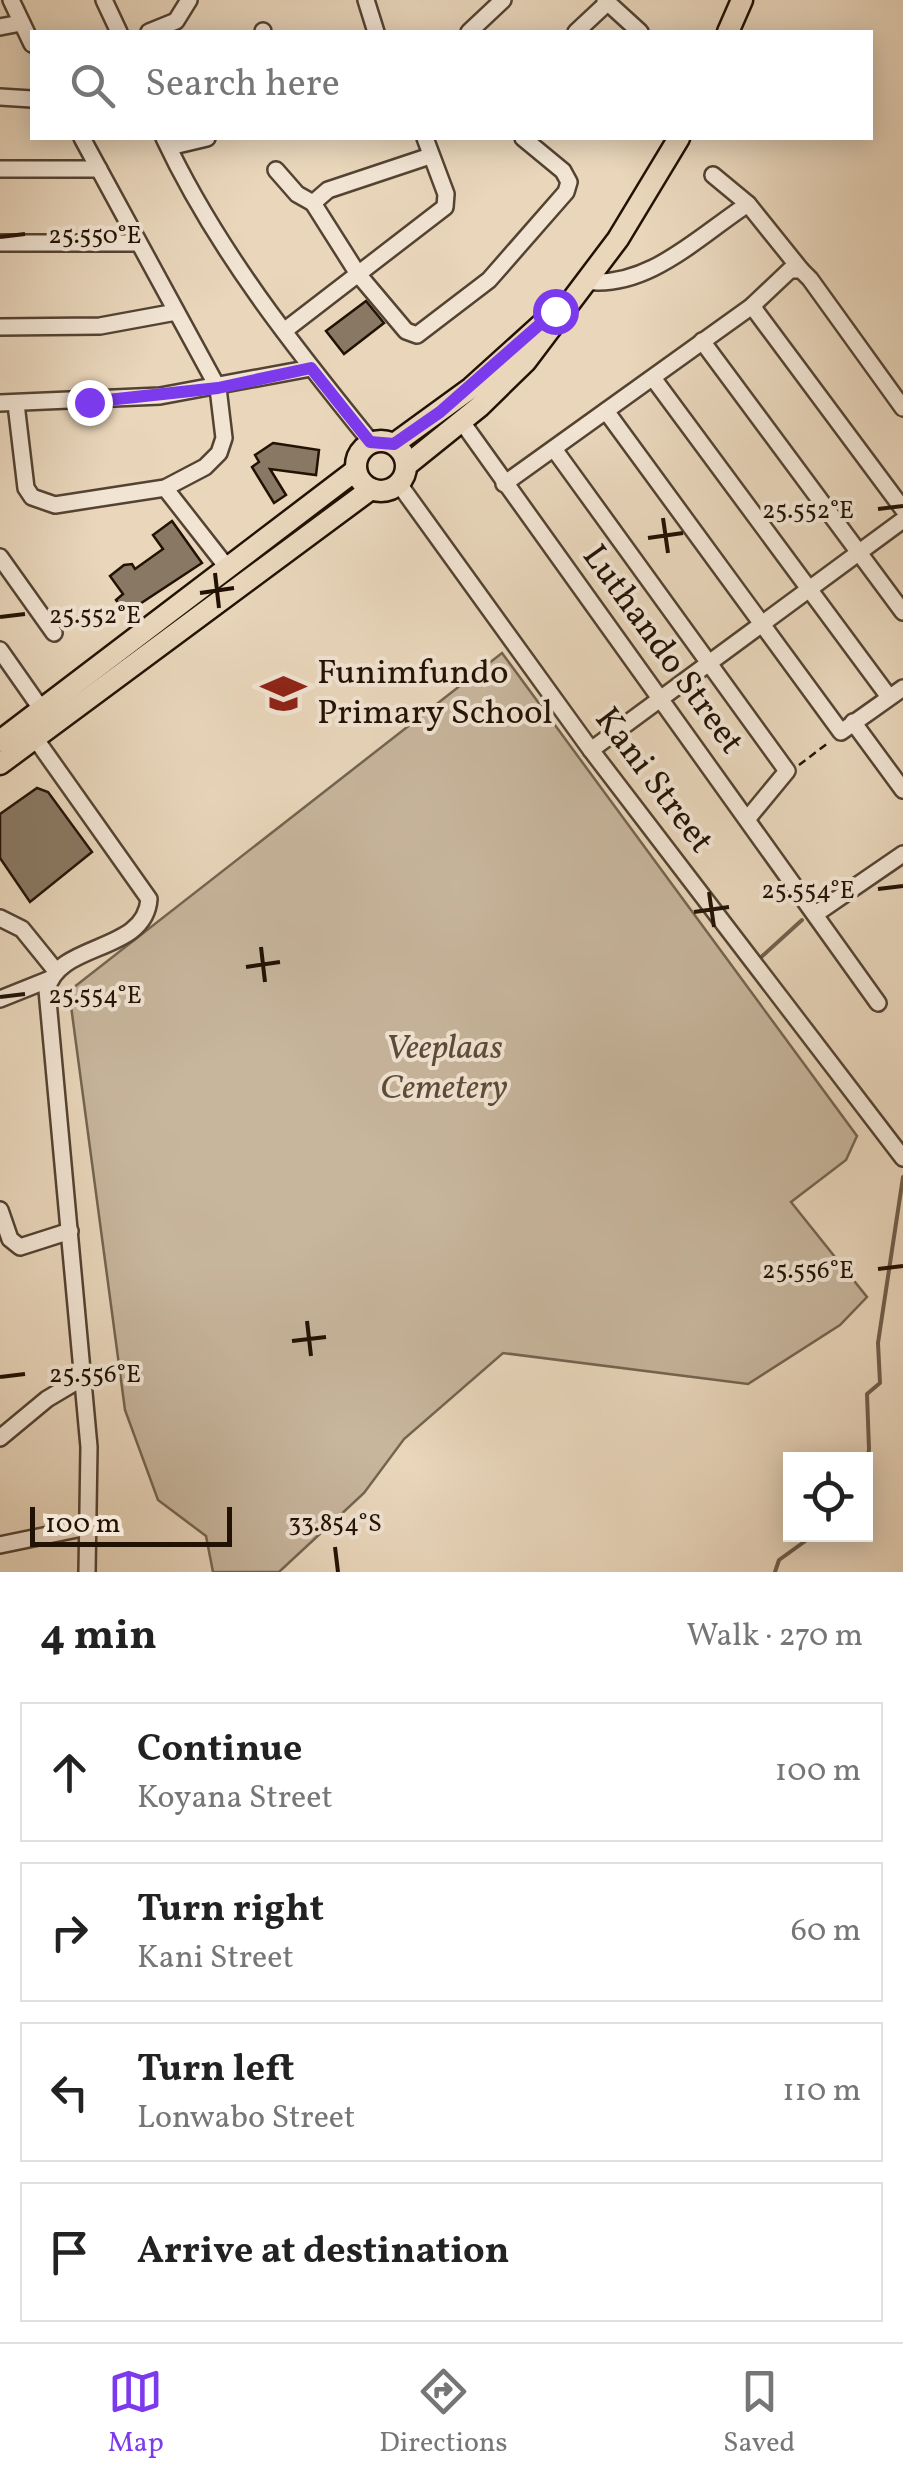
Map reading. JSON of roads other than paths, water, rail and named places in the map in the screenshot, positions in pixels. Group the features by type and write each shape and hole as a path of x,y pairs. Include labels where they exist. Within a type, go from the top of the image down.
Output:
{"main road":[{"path":"729,30 742,0"},
{"path":"0,764 371,489 388,491 526,361 638,210 678,140"},
{"path":"0,741 356,470 359,454 370,442 394,444 471,388 579,287"},
{"path":"394,444 403,474"},
{"path":"356,470 371,489"}],"street":[{"path":"11,0 30,40"},
{"path":"104,0 117,30"},
{"path":"154,30 176,21 188,0"},
{"path":"366,0 375,30"},
{"path":"471,30 503,0"},
{"path":"578,30 606,2 638,30"},
{"path":"0,27 21,23"},
{"path":"0,98 30,99"},
{"path":"83,140 218,388 224,438 219,453 186,481 166,488 74,504 41,502 32,497 22,474 8,404 89,402 218,388 311,368"},
{"path":"284,331 445,207 446,194 427,140"},
{"path":"276,170 297,194 313,203 358,274 411,334 422,334 520,250 568,188 563,172 525,140"},
{"path":"167,142 195,199 284,331 370,442"},
{"path":"313,203 328,190 430,156"},
{"path":"0,169 100,169"},
{"path":"713,175 748,204 903,408"},
{"path":"579,287 642,275 748,204"},
{"path":"0,244 138,244"},
{"path":"504,484 752,306 790,270 800,270"},
{"path":"752,306 903,509"},
{"path":"0,327 100,326 176,312"},
{"path":"702,342 903,612"},
{"path":"654,378 810,590 896,693 847,727"},
{"path":"606,411 762,624 903,790"},
{"name":"Luthando Street","path":"462,422 878,1002"},
{"path":"554,449 712,662 787,771 749,818"},
{"name":"Kani Street","path":"403,474 591,750 903,1158"},
{"path":"166,488 226,566"},
{"path":"591,750 903,520"},
{"path":"0,557 54,633"},
{"path":"0,650 42,710"},
{"path":"0,999 133,929 145,916 148,900 142,884 34,738"},
{"path":"817,913 903,854"},
{"path":"0,918 22,929 53,974 48,1016 90,1473 87,1572"},
{"path":"1,1215 10,1238 20,1247 70,1231"},
{"path":"0,1438 36,1407 84,1377"},
{"path":"0,1545 87,1527"}],"waterway":[{"path":"758,960 802,920"},
{"path":"869,1452 867,1394 880,1383 878,1343 903,1177"},
{"path":"775,1572 779,1560 804,1542"}],"place":[{"name":"Funimfundo Primary School","path":"284,694"}],"park label":[{"name":"Veeplaas Cemetery","path":"444,1069"}]}
